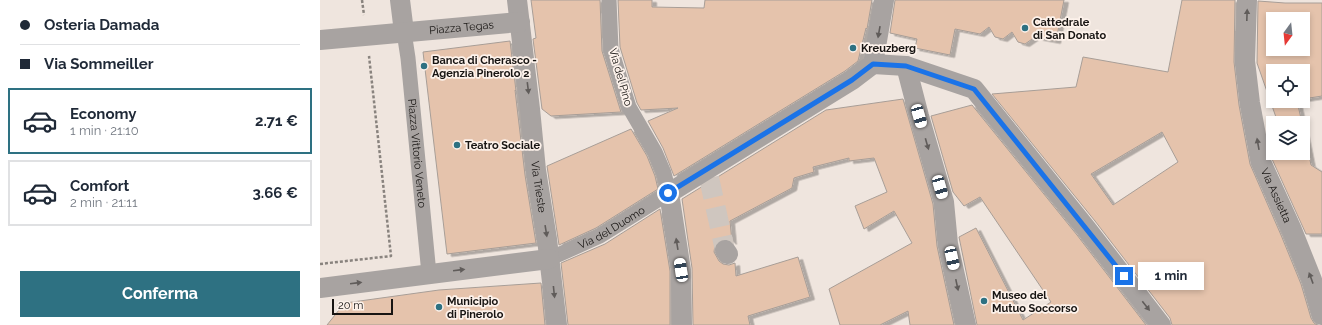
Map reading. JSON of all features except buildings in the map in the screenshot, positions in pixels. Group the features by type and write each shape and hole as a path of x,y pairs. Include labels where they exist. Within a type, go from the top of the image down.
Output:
{"street":[{"name":"Piazza Vittorio Veneto","path":"400,0 408,58 430,274"},
{"name":"Via Trieste","path":"517,0 536,170 557,325"},
{"name":"Via del Pino","path":"609,0 611,49 618,72 629,107 655,152 664,173 668,193"},
{"path":"884,0 873,64 906,66 974,89 1086,228 1161,325"},
{"name":"Via Assietta","path":"1247,0 1245,61 1250,102 1261,162 1292,230 1312,280 1322,315"},
{"name":"Piazza Tegas","path":"404,32 520,22"},
{"path":"320,40 404,32"},
{"name":"Via del Duomo","path":"549,259 600,236 668,193 708,174 852,80 873,64"},
{"path":"906,66 944,202 948,244 966,325"},
{"path":"668,193 681,270 682,325"},
{"path":"320,288 549,259"}],"path":[{"path":"320,264 391,256 362,0"}],"tunnel":[{"path":"709,178 725,250"}],"place":[{"name":"Cattedrale di San Donato","path":"1025,28"},
{"name":"Kreuzberg","path":"853,48"},
{"name":"Banca di Cherasco - Agenzia Pinerolo 2","path":"424,66"},
{"name":"Teatro Sociale","path":"457,145"},
{"name":"Museo del Mutuo Soccorso","path":"984,301"},
{"name":"Municipio di Pinerolo","path":"439,307"}],"route":[{"path":"668,193 852,80 873,64 906,66 974,89 1124,276"}]}
